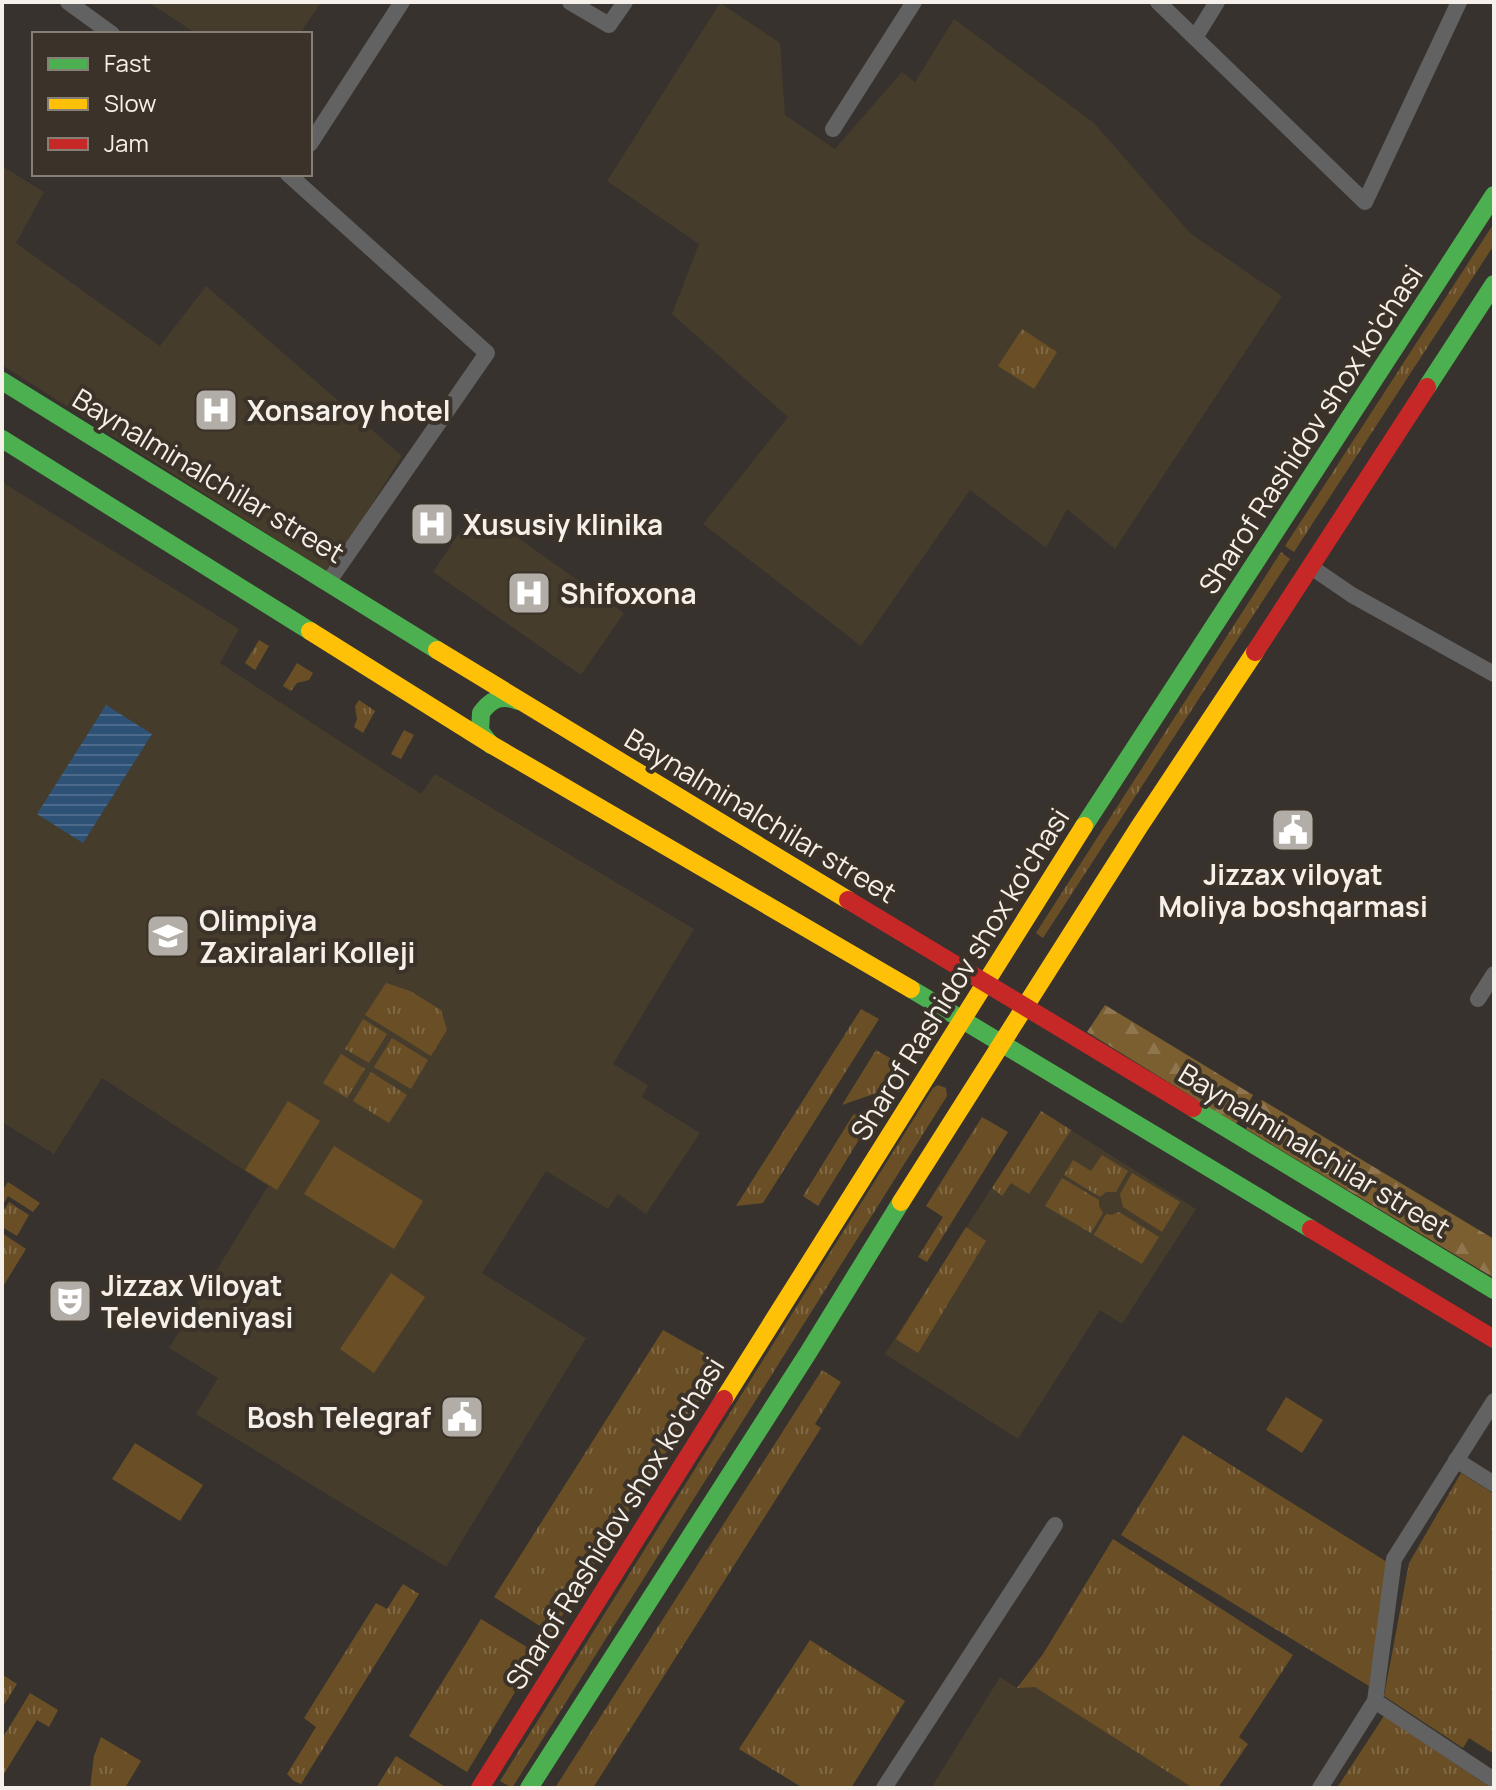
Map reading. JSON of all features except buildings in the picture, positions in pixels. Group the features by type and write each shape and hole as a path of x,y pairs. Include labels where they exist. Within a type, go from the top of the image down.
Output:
{"main road":[{"name":"Sharof Rashidov shox ko'chasi","path":"480,1788 1038,897 1494,195"},
{"path":"529,1788 1139,827 1494,284"},
{"name":"Baynalminalchilar street","path":"2,381 519,701 1494,1290"},
{"path":"2,439 492,745 963,1021 1494,1339"},
{"path":"492,745 485,739 479,722 486,705 502,697 519,701"}],"street":[{"path":"68,2 109,32"},
{"path":"312,141 402,2"},
{"path":"570,2 609,25 625,2"},
{"path":"833,129 914,2"},
{"path":"1158,2 1365,202 1459,2"},
{"path":"1196,36 1217,2"},
{"path":"291,176 487,353 329,581"},
{"path":"1311,567 1352,595 1494,674"},
{"path":"1478,999 1494,974"},
{"path":"1320,1788 1375,1701 1394,1559 1494,1401"},
{"path":"1456,1460 1494,1484"},
{"path":"884,1788 1055,1525"},
{"path":"1375,1701 1494,1780"}],"shaded area":[{"path":"148,2 321,2 301,32 194,32"},
{"path":"720,3 780,43 785,115 835,149 902,72 915,82 954,19 1094,123 1191,234 1282,296 1115,549 1067,509 1046,548 970,490 861,646 703,524 788,417 672,314 699,244 607,181"},
{"path":"2,166 44,192 16,243 160,346 206,286 402,456 329,573 2,365"},
{"path":"2,482 239,629 220,663 421,794 435,774 694,929 613,1064 648,1085 642,1097 700,1133 646,1214 618,1194 608,1209 546,1171 482,1273 586,1338 446,1567 196,1414 218,1378 169,1348 268,1186 102,1078 54,1154 2,1122"},
{"name":"Shifoxona","path":"476,508 624,613 581,675 433,572"},
{"path":"1041,1111 1196,1209 1122,1324 1100,1310 1018,1439 885,1354"},
{"path":"1000,1677 1017,1688 1035,1686 1193,1788 931,1788"}],"green space":[{"path":"1494,223 1494,245 1294,552 1285,546"},
{"path":"1022,329 1057,352 1034,389 998,366"},
{"path":"1281,552 1290,559 1043,938 1036,933"},
{"path":"259,640 269,646 255,670 245,663"},
{"path":"297,663 313,673 309,680 297,683 291,691 283,686"},
{"path":"359,700 375,711 363,733 354,727 357,719 355,706"},
{"path":"404,730 414,735 401,759 391,754"},
{"path":"386,983 410,991 441,1010 447,1030 431,1056 365,1015"},
{"path":"1105,1005 1253,1095 1236,1124 1087,1032"},
{"path":"861,1009 879,1019 763,1203 736,1206"},
{"path":"363,1019 387,1034 369,1063 345,1049"},
{"path":"392,1038 428,1060 411,1089 374,1067"},
{"path":"876,1050 904,1066 891,1088 842,1105"},
{"path":"341,1054 365,1069 347,1098 323,1083"},
{"path":"371,1072 407,1095 389,1123 353,1101"},
{"path":"938,1085 946,1088 947,1096 512,1788 500,1781 933,1088"},
{"path":"1262,1100 1494,1239 1494,1278 1246,1129"},
{"path":"288,1101 320,1121 277,1190 245,1170"},
{"path":"881,1104 818,1206 803,1196 853,1115"},
{"path":"1041,1111 1071,1130 1029,1194 1011,1183 1002,1196 992,1188"},
{"path":"982,1117 1008,1132 927,1262 918,1257 943,1217 926,1206"},
{"path":"334,1146 423,1201 394,1249 304,1194"},
{"path":"1102,1155 1128,1171 1116,1192 1106,1192 1100,1197 1064,1175 1073,1160 1091,1171"},
{"path":"1132,1173 1180,1202 1162,1232 1123,1207 1120,1194"},
{"path":"1062,1178 1099,1200 1103,1213 1091,1233 1045,1206"},
{"path":"8,1182 40,1203 33,1212 8,1196 2,1206 2,1191"},
{"path":"9,1202 29,1215 17,1236 2,1227 2,1213"},
{"path":"1119,1212 1159,1237 1142,1264 1094,1235 1106,1214"},
{"path":"966,1227 986,1241 918,1353 896,1339"},
{"path":"2,1233 26,1249 2,1288"},
{"path":"391,1273 425,1297 374,1373 340,1349"},
{"path":"663,1330 718,1361 702,1385 707,1389 551,1633 494,1597"},
{"path":"822,1370 841,1382 815,1424 821,1428 593,1788 555,1788"},
{"path":"1286,1397 1323,1420 1302,1453 1266,1430"},
{"path":"1183,1435 1387,1562 1369,1686 1121,1535"},
{"path":"135,1443 203,1485 180,1521 112,1479"},
{"path":"1461,1473 1494,1494 1494,1754 1469,1738 1463,1748 1384,1696 1409,1563"},
{"path":"1113,1539 1293,1655 1239,1737 1248,1744 1218,1788 1193,1788 1035,1687 1017,1688 1043,1654"},
{"path":"403,1584 419,1594 301,1784 294,1781 287,1774 316,1727 304,1718 376,1603 387,1609"},
{"path":"481,1619 538,1654 467,1772 409,1736"},
{"path":"810,1640 905,1701 851,1788 803,1788 739,1749"},
{"path":"2,1676 17,1684 2,1708"},
{"path":"30,1693 58,1710 49,1727 37,1720 2,1777 2,1739"},
{"path":"1384,1716 1491,1788 1337,1788"},
{"path":"101,1737 141,1761 125,1788 90,1788 94,1756"},
{"path":"396,1756 447,1788 376,1788"}],"water":[{"path":"106,705 152,734 83,843 37,814"}],"traffic: fast":[{"path":"1084,826 1494,195"},
{"path":"1427,387 1494,284"},
{"path":"2,381 437,650"},
{"path":"2,439 310,631"},
{"path":"491,745 480,731 481,713 497,699 518,701"},
{"path":"911,989 1311,1229"},
{"path":"1193,1108 1494,1290"},
{"path":"529,1788 808,1353 901,1202"}],"traffic: slow":[{"path":"310,631 492,745 911,989"},
{"path":"437,650 848,900"},
{"path":"901,1202 1139,827 1255,652"},
{"path":"724,1399 1084,826"}],"traffic: jam":[{"path":"1255,652 1427,387"},
{"path":"848,900 1193,1108"},
{"path":"1311,1229 1494,1339"},
{"path":"480,1788 724,1399"}],"place":[{"name":"Xonsaroy hotel","path":"216,410"},
{"name":"Xususiy klinika","path":"432,524"},
{"name":"Shifoxona","path":"529,593"},
{"name":"Jizzax viloyat Moliya boshqarmasi","path":"1293,830"},
{"name":"Olimpiya Zaxiralari Kolleji","path":"168,936"},
{"name":"Jizzax Viloyat Televideniyasi","path":"70,1301"},
{"name":"Bosh Telegraf","path":"462,1417"}]}
